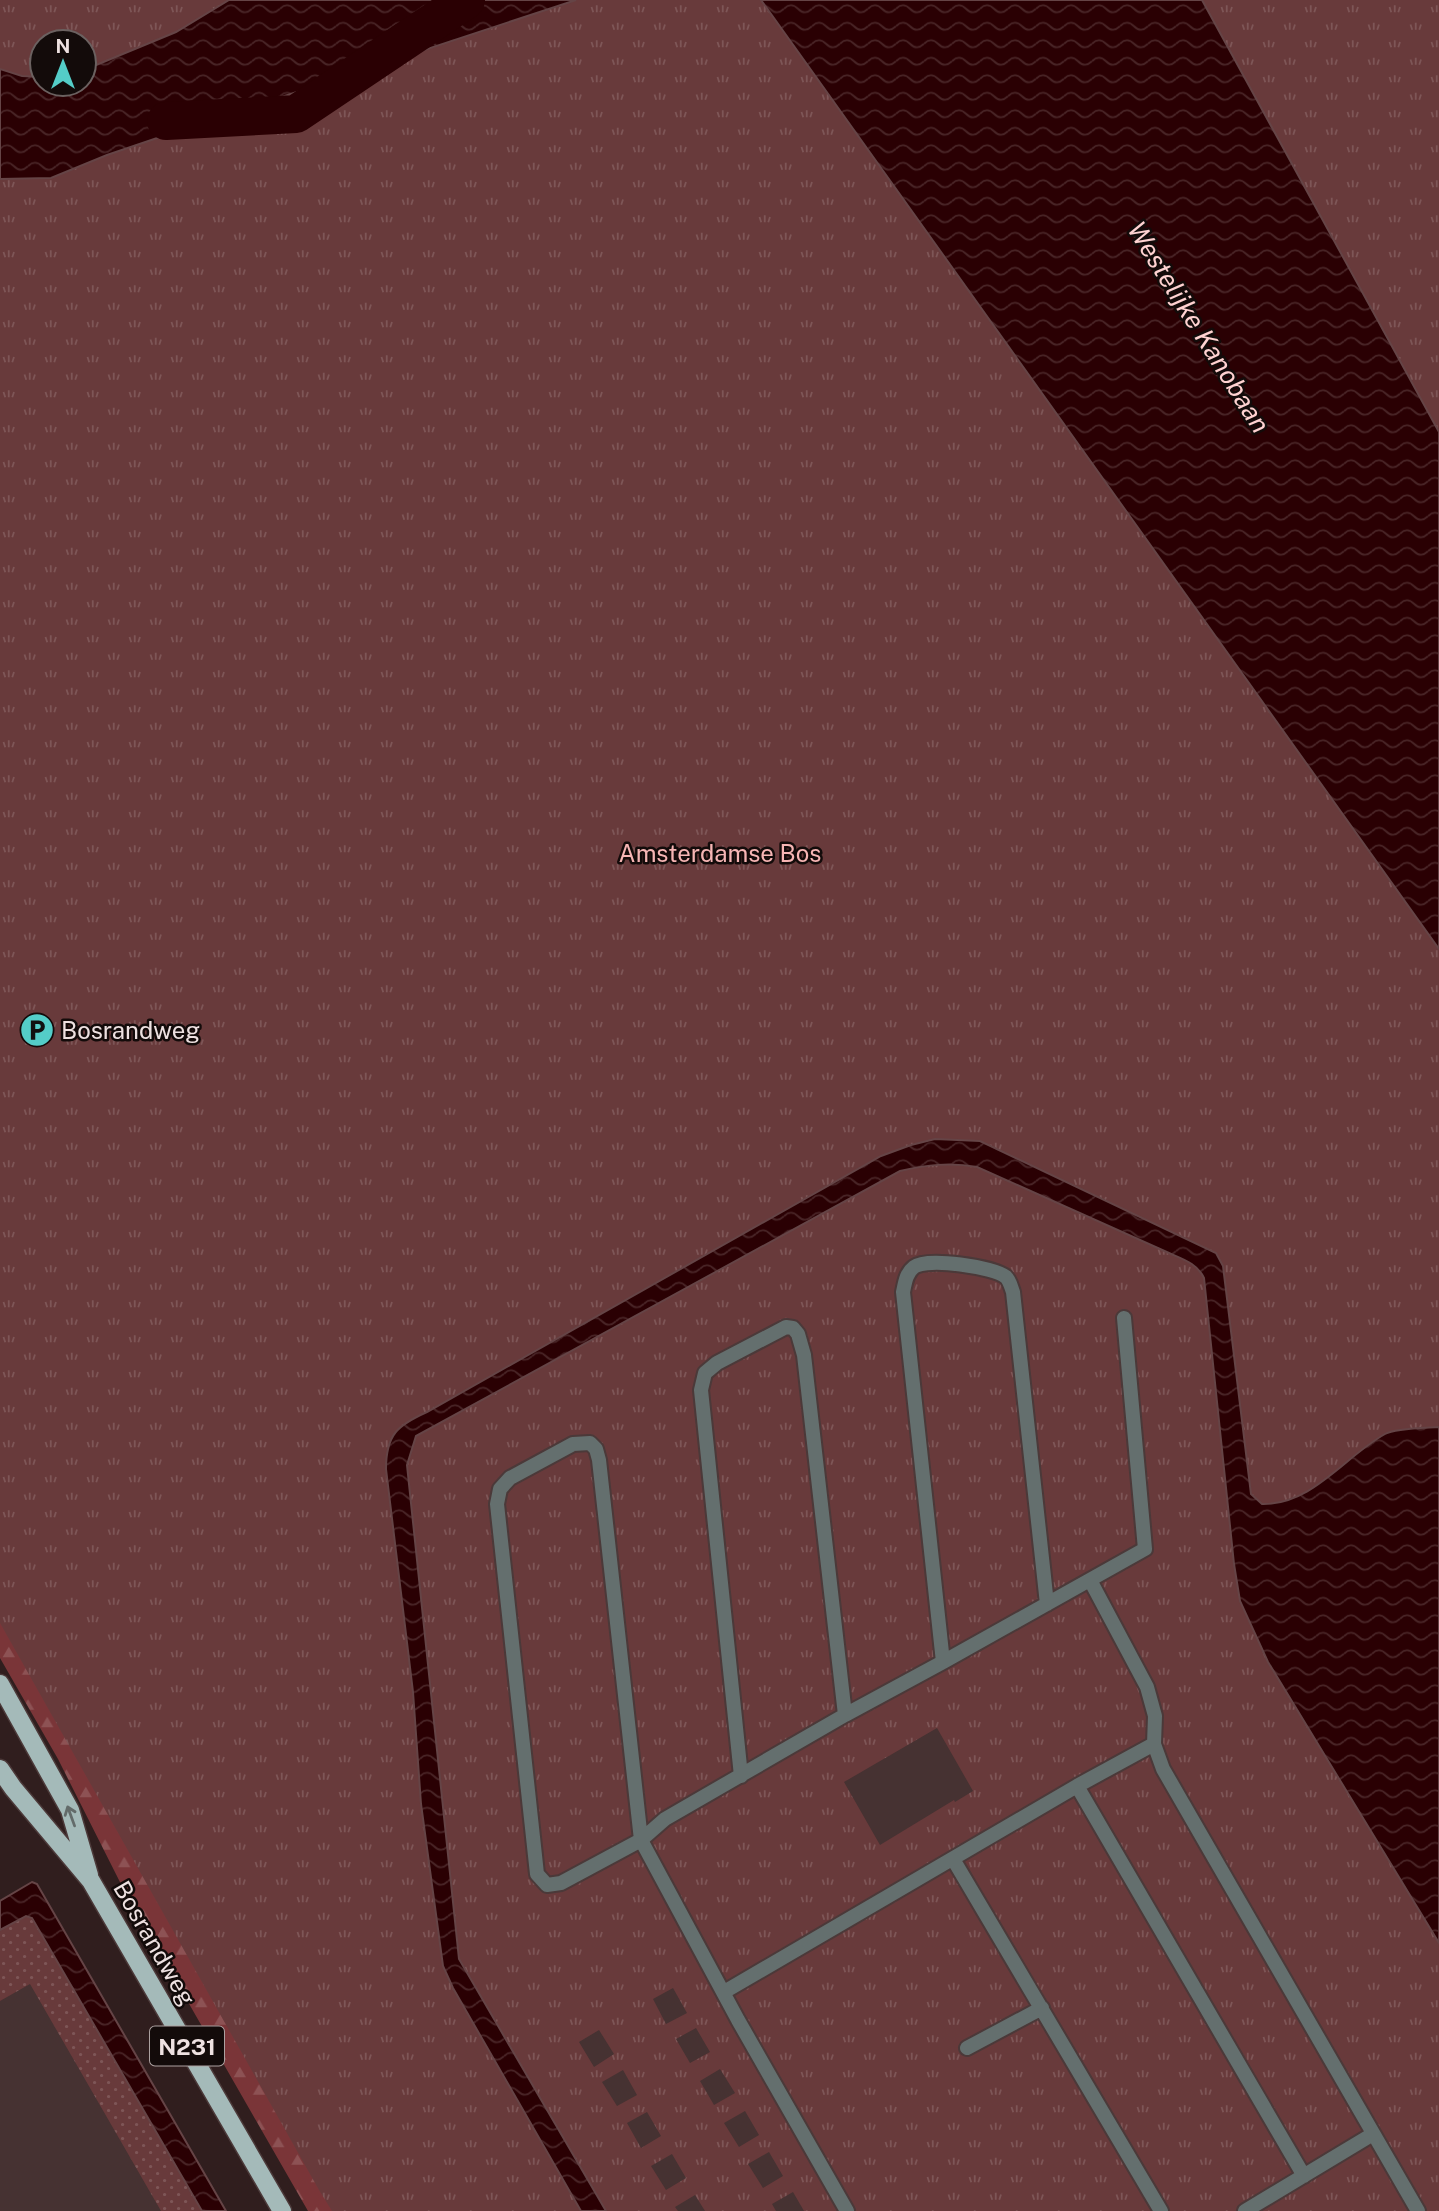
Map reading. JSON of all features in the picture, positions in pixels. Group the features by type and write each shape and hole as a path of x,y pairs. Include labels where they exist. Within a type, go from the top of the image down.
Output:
{"main road":[{"name":"Bosrandweg","path":"0,1684 70,1810 91,1881"},
{"name":"Bosrandweg","path":"0,1769 91,1881 282,2211"}],"lane":[{"path":"943,1662 902,1292 907,1275 915,1266 930,1262 993,1270 1008,1278 1013,1292 1047,1604"},
{"path":"847,2211 641,1840 596,1449 590,1444 573,1444 510,1478 500,1489 497,1504 537,1874 547,1885 561,1883 641,1840 665,1819 845,1715 1145,1549 1124,1318"},
{"path":"741,1776 701,1390 705,1373 717,1363 786,1327 793,1328 798,1334 804,1355 845,1715"},
{"path":"1090,1580 1147,1688 1155,1716 1154,1744 1163,1769 1418,2211"},
{"path":"724,1992 1154,1744"},
{"path":"1077,1786 1304,2176"},
{"path":"953,1859 1161,2211"},
{"path":"967,2048 1042,2008"},
{"path":"1245,2211 1373,2134"}],"green space":[{"name":"Amsterdamse Bos","path":"0,0 1439,0 1439,2211 332,2211 0,1623"},
{"path":"0,1568 371,2211 308,2211 126,1894 58,1759 0,1658"},
{"path":"26,1916 32,1918 202,2211 0,2211 0,1930"}],"water":[{"path":"229,0 576,0 107,155 51,178 0,179 0,69 28,76 28,98 98,98 98,64 176,32"},
{"name":"Westelijke Kanobaan","path":"761,0 1202,0 1439,432 1439,949"},
{"path":"935,1139 980,1141 1216,1253 1223,1266 1251,1494 1262,1504 1297,1497 1385,1434 1403,1429 1439,1427 1439,1943 1268,1662 1240,1601 1204,1278 1201,1273 1184,1260 977,1167 938,1165 900,1171 416,1436 407,1465 459,1959 606,2211 581,2211 443,1966 421,1804 413,1692 386,1469 388,1447 396,1432 408,1421 881,1156"},
{"path":"32,1882 37,1884 226,2211 202,2211 32,1918 26,1916 0,1930 0,1901"}],"building":[{"path":"937,1728 973,1791 880,1845 844,1782"},
{"path":"30,1984 161,2211 0,2211 0,2001"},
{"path":"673,1988 687,2013 666,2024 653,1999"},
{"path":"696,2028 710,2052 690,2063 676,2039"},
{"path":"599,2030 614,2054 594,2067 579,2042"},
{"path":"720,2069 735,2093 714,2105 700,2081"},
{"path":"623,2070 637,2095 617,2106 602,2082"},
{"path":"745,2111 759,2135 739,2147 724,2123"},
{"path":"647,2112 661,2136 641,2148 627,2123"},
{"path":"769,2152 783,2176 763,2188 748,2164"},
{"path":"672,2154 686,2178 666,2190 651,2166"},
{"path":"793,2192 804,2211 776,2211 772,2204"},
{"path":"695,2195 705,2211 678,2211 675,2207"}],"waterway":[{"path":"166,121 296,114 466,0"}],"place":[{"name":"Bosrandweg","path":"37,1030"}]}
